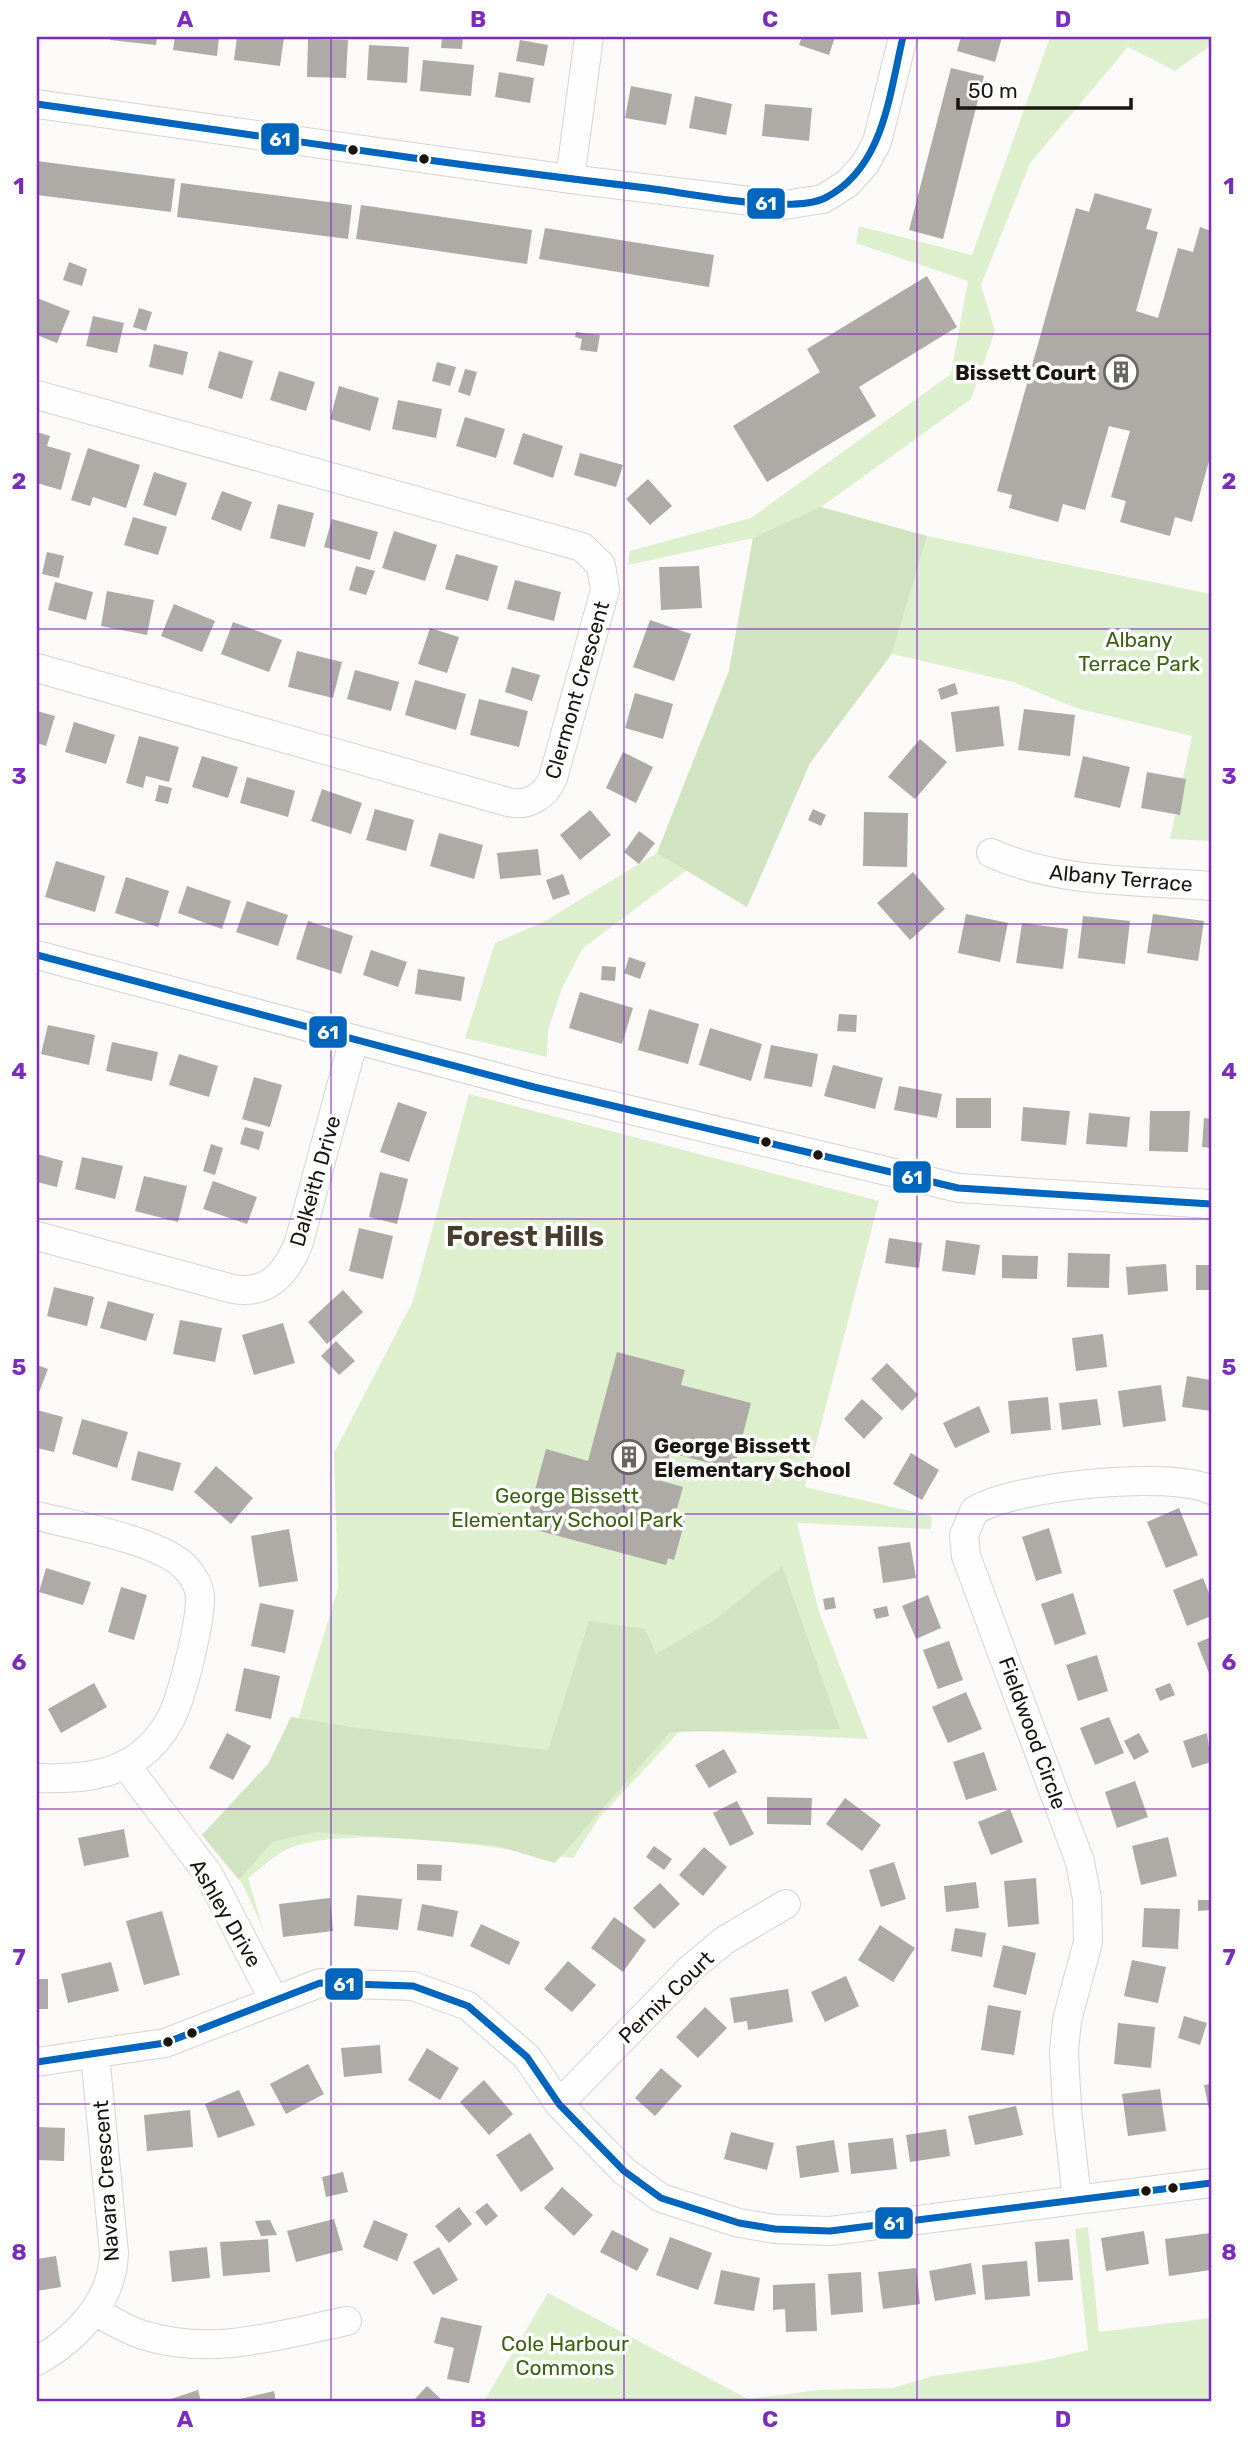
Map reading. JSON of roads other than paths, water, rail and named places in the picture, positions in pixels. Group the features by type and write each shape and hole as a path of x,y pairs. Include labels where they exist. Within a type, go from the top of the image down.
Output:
{"street":[{"path":"570,179 589,37"},
{"path":"37,104 570,179 765,204 797,204 823,199 848,183 871,156 880,132 903,37"},
{"name":"Clermont Crescent","path":"37,395 582,547 600,565 606,590 553,778 544,792 524,803 508,803 37,668"},
{"name":"Albany Terrace","path":"991,853 1021,867 1050,874 1211,886"},
{"path":"37,955 534,1087 958,1188 1211,1204"},
{"name":"Dalkeith Drive","path":"37,1236 233,1289 253,1290 274,1282 287,1268 299,1242 354,1039"},
{"name":"Fieldwood Circle","path":"1077,2200 1066,2109 1064,2052 1070,2010 1088,1942 1084,1878 1005,1653 967,1556 964,1535 974,1511 1003,1497 1084,1485 1177,1481 1211,1490"},
{"path":"37,1516 167,1553 186,1568 198,1586 199,1606 174,1712 147,1749 125,1764 86,1777 37,1778"},
{"name":"Ashley Drive","path":"125,1764 209,1875 273,1998"},
{"name":"Pernix Court","path":"559,2104 691,1968 725,1940 786,1904"},
{"path":"37,2062 165,2043 273,1998 320,1983 413,1986 468,2007 527,2057 559,2104 624,2171 648,2190 687,2208 757,2227 812,2231 849,2229 1211,2183"},
{"name":"Navara Crescent","path":"37,2361 65,2343 94,2311 110,2281 114,2253 95,2054"},
{"path":"94,2311 140,2334 171,2342 218,2346 347,2321"}],"place":[{"name":"Bissett Court","path":"1121,372"},
{"name":"George Bissett Elementary School","path":"629,1457"}],"district":[{"name":"Forest Hills","path":"525,1236"}],"park label":[{"name":"Albany Terrace Park","path":"1139,651"},
{"name":"George Bissett Elementary School Park","path":"567,1507"},
{"name":"Cole Harbour Commons","path":"565,2355"}]}
